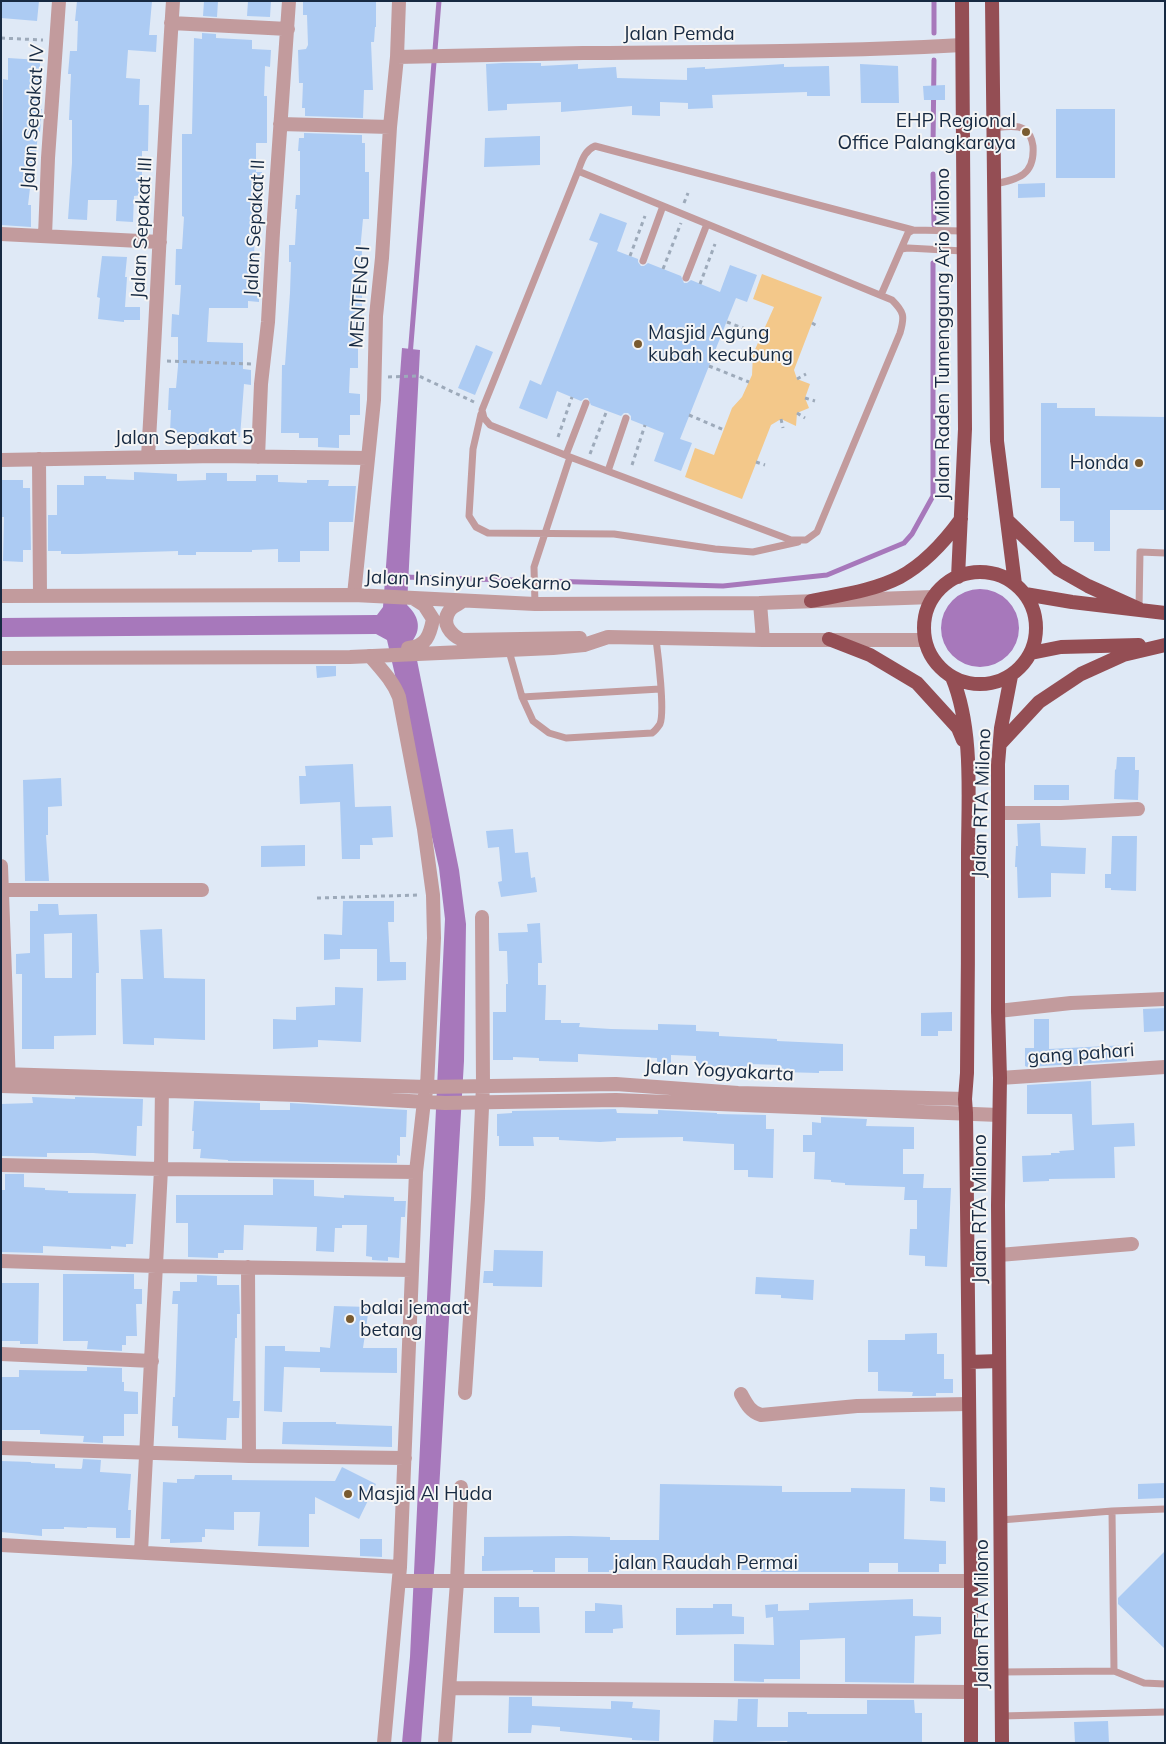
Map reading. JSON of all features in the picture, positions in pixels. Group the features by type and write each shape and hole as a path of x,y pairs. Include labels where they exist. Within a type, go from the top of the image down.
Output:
{"highway":[{"name":"Jalan Raden Tumenggung Ario Milono","path":"958,577 965,429 962,1"},
{"path":"992,1 997,441 1007,520 1020,589"},
{"path":"811,601 869,588 900,577 925,559 950,535 961,519"},
{"path":"1007,520 1058,569 1088,586 1139,609"},
{"path":"977,572 987,572 1007,579 1020,589 1031,603 1037,623 1035,643 1031,653 1011,676 992,684 971,684 952,677 937,665 928,649 923,629 924,618 933,597 948,582 958,577 977,572"},
{"path":"1020,589 1072,602 1165,613"},
{"path":"829,639 870,655 917,683 958,728 967,750"},
{"path":"1031,653 1061,647 1165,644"},
{"path":"1000,744 1039,702 1082,674 1123,654 1165,644"},
{"name":"Jalan RTA Milono","path":"1002,1743 998,813 1001,728 1011,676"},
{"name":"Jalan RTA Milono","path":"952,677 962,708 967,750 968,1019 965,1099 969,1362 971,1743"},
{"path":"969,1362 1000,1361"}],"street":[{"name":"Jalan Sepakat IV","path":"45,236 48,158 59,1"},
{"name":"Jalan Sepakat III","path":"148,457 173,1"},
{"name":"Jalan Sepakat II","path":"258,457 261,384 268,322 289,1"},
{"name":"MENTENG I","path":"354,595 374,400 376,316 397,57 399,1"},
{"path":"171,23 288,29"},
{"name":"Jalan Pemda","path":"397,57 583,53 707,53 900,48 962,44"},
{"path":"280,124 390,127"},
{"path":"1,234 160,242"},
{"name":"Jalan Sepakat 5","path":"1,460 148,457 368,458"},
{"path":"38,459 40,595"},
{"name":"Jalan Insinyur Soekarno","path":"1,596 354,595 463,601 535,598 760,603 933,597"},
{"path":"1,658 370,656 414,648 425,643 429,636 433,619 424,604 410,597"},
{"path":"463,601 451,609 447,615 449,631 455,637 462,640 608,637 656,639 925,640"},
{"path":"760,603 762,640"},
{"path":"390,652 509,651 584,646 608,637"},
{"path":"370,656 395,686 399,697 424,829 432,895 434,938 427,1087 416,1172 400,1574 384,1743"},
{"path":"998,813 1061,813 1138,809"},
{"path":"1,866 5,1080 162,1085 445,1103 616,1100 999,1115"},
{"path":"2,890 202,890"},
{"path":"465,1393 478,1198 476,1103 482,917"},
{"path":"998,1012 1071,1003 1165,999"},
{"name":"gang pahari","path":"1000,1078 1165,1067"},
{"name":"Jalan Yogyakarta","path":"162,1085 444,1087 616,1084 738,1093 965,1099"},
{"path":"142,1552 161,1169 162,1085"},
{"path":"1,1165 416,1172"},
{"path":"999,1255 1132,1244"},
{"path":"1,1261 156,1266 412,1270"},
{"path":"248,1267 249,1456"},
{"path":"1,1354 152,1361"},
{"path":"741,1394 748,1407 761,1416 857,1406 969,1404"},
{"path":"1,1448 249,1456 405,1458"},
{"path":"445,1743 457,1582 461,1487"},
{"name":"jalan Raudah Permai","path":"1,1545 142,1552 400,1574 416,1581 442,1582 971,1581"},
{"path":"450,1688 971,1692"}],"lane":[{"path":"993,128 1010,126 1023,128 1030,135 1033,156 1032,164 1014,180 994,184"},
{"path":"578,171 881,295 892,300 901,308 904,319 900,333 817,532 806,540 787,546 753,552 715,549 614,534 488,532 476,527 469,516 473,449 483,408 584,155 589,149 595,146 913,230 963,231"},
{"path":"642,261 663,206"},
{"path":"686,278 707,224"},
{"path":"881,295 908,233 913,230"},
{"path":"901,249 963,251"},
{"path":"535,598 534,567 586,403"},
{"path":"483,408 484,418 490,426 791,540 806,540"},
{"path":"608,471 626,418"},
{"path":"1139,609 1140,552 1165,553"},
{"path":"509,651 522,697 533,721 549,733 566,738 652,733 660,724 660,689 656,639"},
{"path":"522,697 660,689"},
{"path":"1001,1520 1112,1511 1165,1509"},
{"path":"1112,1511 1114,1671"},
{"path":"1001,1672 1114,1671 1144,1683 1165,1684"},
{"path":"1001,1716 1165,1712"}],"path":[{"path":"1,38 57,41"},
{"path":"682,207 688,193"},
{"path":"630,256 645,216"},
{"path":"663,269 679,230"},
{"path":"700,284 715,244"},
{"path":"727,322 761,335"},
{"path":"812,323 819,326"},
{"path":"154,362 263,364"},
{"path":"709,366 749,382"},
{"path":"797,379 806,374"},
{"path":"401,376 419,376 483,408"},
{"path":"558,437 572,397"},
{"path":"805,398 815,401"},
{"path":"591,450 607,410"},
{"path":"796,413 805,418"},
{"path":"690,415 724,430"},
{"path":"781,419 783,428"},
{"path":"632,464 645,426"},
{"path":"756,462 765,465"},
{"path":"317,898 432,895"}],"shaded area":[{"path":"762,274 822,297 794,370 797,379 810,384 805,398 809,408 797,413 796,426 781,419 771,425 742,499 685,477 695,448 714,455 732,408 742,397 752,375 753,354 774,307 753,299"},
{"path":"402,348 420,350 407,605 414,613 418,622 416,635 413,640 459,870 466,924 464,1061 435,1559 421,1743 402,1743 410,1657 445,919 439,868 387,640 376,634 1,637 1,618 377,615 383,607"},
{"path":"980,589 995,592 1007,601 1016,613 1019,628 1016,643 1007,655 995,664 980,667 965,664 953,655 944,643 941,628 944,613 953,601 965,592"}],"building":[{"path":"1,1 39,1 37,21 1,18"},
{"path":"77,1 152,1 149,35 157,35 156,52 128,50 126,78 140,79 139,105 149,105 148,151 142,151 142,195 134,196 133,222 116,221 117,200 88,200 87,220 68,219 72,163 72,120 69,120 71,74 68,74 70,51 77,51 78,21 75,21"},
{"path":"204,1 218,1 217,17 203,16"},
{"path":"248,1 271,1 270,17 247,16"},
{"path":"303,1 376,1 376,27 374,42 371,42 373,90 364,90 363,118 305,116 305,108 302,108 303,83 299,83 298,50 306,49 308,45 307,15 303,15"},
{"path":"202,33 216,34 216,38 252,40 252,49 271,50 270,67 265,66 264,96 267,96 267,143 256,143 256,172 262,172 261,213 257,213 257,224 255,224 254,260 250,260 250,289 259,289 259,302 248,301 248,308 209,308 207,342 243,343 243,369 251,370 251,385 244,384 240,437 225,436 224,444 205,443 205,445 188,445 189,433 170,432 171,410 168,410 169,388 176,388 178,366 178,337 171,337 172,314 179,315 181,285 175,285 176,249 182,249 184,217 182,216 182,134 192,134 194,38 202,39"},
{"path":"8,58 40,60 40,109 42,109 28,205 31,205 31,227 1,225 3,79 8,80"},
{"path":"541,63 541,66 578,64 578,69 616,67 617,78 687,80 687,68 705,67 705,69 784,64 784,67 829,66 830,96 807,96 807,92 712,95 713,108 688,109 688,103 660,102 660,116 632,115 632,106 561,112 561,102 507,104 507,110 488,111 486,64"},
{"path":"860,64 898,66 899,103 861,103"},
{"path":"945,85 945,100 924,100 923,86"},
{"path":"1056,109 1115,109 1115,178 1056,178"},
{"path":"304,133 362,135 362,143 365,143 365,172 369,172 369,219 363,219 360,251 362,251 362,326 358,326 358,368 350,368 349,393 360,394 360,415 350,415 350,435 339,435 339,448 318,447 318,438 299,438 299,433 281,433 282,365 285,365 290,293 291,262 289,262 289,245 295,245 296,195 300,195 299,138 304,138"},
{"path":"540,136 540,165 484,167 485,138"},
{"path":"1045,183 1045,197 1018,198 1018,184"},
{"name":"Masjid Agung kubah kecubung","path":"600,213 627,223 617,251 638,259 641,266 648,263 681,276 684,283 691,280 720,292 730,265 757,275 747,302 736,298 680,439 692,443 681,471 654,461 664,433 631,420 631,416 628,413 624,413 621,416 591,405 588,398 581,401 557,391 547,419 519,408 530,380 541,385 598,243 589,240"},
{"path":"102,256 127,257 125,307 140,307 140,320 124,320 124,322 98,319 100,298 97,297"},
{"path":"476,345 493,352 475,395 458,388"},
{"path":"1041,403 1057,403 1057,408 1095,408 1095,416 1165,417 1165,510 1110,510 1110,551 1094,551 1094,542 1074,542 1074,521 1060,521 1060,488 1041,488"},
{"path":"134,472 177,474 177,481 206,480 206,473 227,473 227,481 256,481 256,475 278,475 278,482 307,483 307,480 329,480 328,486 356,486 353,522 329,522 329,551 300,551 300,562 278,562 278,549 252,550 252,552 196,552 196,555 178,555 178,551 61,554 61,551 48,551 48,515 57,515 57,485 84,485 84,476 106,476 106,479 134,480"},
{"path":"1,480 23,480 23,488 30,488 31,550 23,550 23,562 3,561 4,517 1,517"},
{"path":"316,666 336,666 336,676 317,678"},
{"path":"1117,757 1135,757 1135,770 1139,770 1138,800 1114,799"},
{"path":"353,764 355,807 391,806 393,837 372,838 373,845 360,845 360,859 342,859 340,802 300,804 299,776 306,776 305,766"},
{"path":"61,778 62,806 48,807 48,835 46,835 49,881 25,881 23,780"},
{"path":"1034,785 1069,785 1069,800 1034,800"},
{"path":"1040,823 1041,846 1086,848 1085,874 1051,873 1051,897 1018,898 1017,867 1015,867 1016,846 1018,846 1017,824"},
{"path":"513,829 515,853 528,852 531,878 535,877 537,892 501,897 498,882 502,881 499,847 488,848 486,831"},
{"path":"1112,836 1137,836 1136,891 1105,888 1105,874 1111,874"},
{"path":"305,845 305,866 261,867 261,846"},
{"path":"343,901 394,901 394,922 388,922 390,962 406,962 406,980 377,981 377,949 340,949 340,959 324,960 324,934 342,935"},
{"path":"38,904 58,904 59,915 97,914 99,973 96,973 96,1035 54,1036 54,1049 22,1049 22,974 16,974 16,954 30,953 30,911 38,911","holes":["72,933 72,978 45,978 44,934"]},
{"path":"540,923 542,963 538,963 538,985 546,985 545,1020 561,1020 561,1023 580,1023 579,1027 611,1029 658,1030 658,1024 696,1025 696,1031 719,1032 719,1036 843,1044 843,1071 819,1071 819,1073 780,1072 780,1065 749,1064 749,1067 696,1066 696,1056 671,1055 671,1067 657,1067 657,1058 578,1054 578,1062 539,1061 539,1058 513,1057 513,1060 493,1060 493,1012 506,1012 506,984 508,984 507,951 499,951 498,933 528,932 527,924"},
{"path":"162,929 164,978 205,979 205,1040 154,1038 154,1045 123,1044 121,979 143,979 140,930"},
{"path":"335,987 363,988 361,1042 318,1040 318,1047 273,1049 273,1019 296,1020 296,1007 335,1005"},
{"path":"1165,1008 1165,1031 1144,1032 1143,1009"},
{"path":"952,1012 952,1031 938,1031 938,1036 921,1036 921,1013"},
{"path":"1034,1019 1049,1019 1049,1049 1126,1045 1127,1061 1027,1067 1025,1066 1025,1048 1034,1048"},
{"path":"1091,1081 1092,1125 1134,1123 1135,1146 1114,1147 1115,1178 1049,1179 1049,1181 1023,1182 1022,1156 1051,1155 1051,1153 1060,1153 1059,1151 1074,1150 1072,1114 1027,1114 1027,1085"},
{"path":"32,1097 143,1099 142,1126 137,1126 136,1156 93,1153 47,1153 47,1157 1,1156 1,1104 33,1103"},
{"path":"194,1101 260,1103 260,1110 290,1110 290,1103 407,1110 406,1137 400,1137 400,1156 397,1155 397,1163 228,1161 200,1158 201,1149 193,1149"},
{"path":"616,1109 617,1113 658,1114 658,1110 766,1115 766,1129 774,1129 773,1178 748,1177 748,1170 734,1170 734,1144 683,1141 683,1137 616,1138 616,1141 600,1142 559,1140 559,1137 533,1137 534,1146 499,1146 497,1114 512,1113 512,1111"},
{"path":"821,1117 867,1119 866,1126 914,1127 914,1149 903,1149 903,1174 924,1174 923,1188 951,1188 947,1267 925,1266 925,1256 909,1255 910,1229 917,1229 917,1200 904,1200 905,1187 845,1185 845,1183 831,1182 831,1180 814,1179 815,1152 803,1152 803,1135 812,1135 812,1122 821,1123"},
{"path":"5,1174 24,1174 24,1187 68,1191 68,1193 136,1194 133,1244 126,1244 126,1247 111,1246 111,1249 43,1246 43,1253 1,1252 1,1190 5,1190"},
{"path":"273,1179 314,1180 314,1196 344,1198 344,1195 394,1197 394,1201 406,1201 405,1217 401,1217 399,1258 388,1257 388,1261 372,1260 372,1257 366,1256 367,1225 342,1225 342,1228 335,1228 334,1252 316,1251 317,1227 244,1225 243,1250 224,1250 224,1253 218,1253 218,1258 188,1257 188,1223 176,1223 176,1195 273,1195"},
{"path":"494,1250 543,1251 542,1287 493,1286 493,1283 483,1283 484,1271 493,1271"},
{"path":"63,1274 134,1274 134,1289 142,1289 142,1304 136,1304 137,1336 126,1336 126,1345 122,1345 122,1351 87,1349 88,1341 63,1341"},
{"path":"197,1275 217,1276 217,1285 239,1285 240,1314 237,1314 237,1338 235,1338 233,1401 240,1401 239,1418 227,1418 226,1440 178,1438 178,1426 172,1426 173,1397 175,1397 178,1304 172,1304 173,1291 180,1291 180,1282 197,1282"},
{"path":"756,1277 814,1280 813,1300 781,1298 781,1295 755,1294"},
{"path":"1,1283 39,1283 38,1344 2,1341"},
{"path":"334,1306 369,1307 363,1348 397,1348 397,1373 320,1372 320,1368 284,1367 282,1412 264,1411 265,1346 285,1346 285,1351 320,1352 320,1347 330,1348"},
{"path":"937,1333 937,1354 944,1354 944,1379 953,1379 953,1393 936,1393 936,1396 912,1396 913,1392 878,1391 878,1372 868,1372 868,1340 905,1340 905,1334"},
{"path":"87,1367 122,1368 124,1391 138,1392 138,1414 124,1414 124,1436 103,1436 103,1443 83,1442 84,1436 40,1434 40,1430 1,1430 1,1377 19,1377 19,1370 87,1371"},
{"path":"283,1422 336,1422 336,1424 392,1426 392,1447 282,1444"},
{"path":"83,1459 101,1460 100,1472 131,1474 128,1510 131,1510 130,1538 116,1538 116,1528 64,1527 64,1529 42,1529 42,1536 1,1532 1,1461 55,1464 55,1468 81,1469"},
{"path":"342,1467 376,1484 359,1519 315,1497 315,1514 309,1514 309,1547 258,1546 260,1512 234,1512 234,1530 205,1529 205,1537 202,1537 202,1542 170,1543 170,1539 161,1539 163,1482 177,1483 177,1479 194,1479 195,1475 232,1475 232,1480 335,1481"},
{"path":"1165,1483 1165,1498 1138,1499 1138,1484"},
{"path":"660,1484 782,1486 782,1492 851,1492 851,1488 905,1489 904,1539 946,1541 946,1564 939,1564 939,1572 898,1572 898,1563 869,1563 869,1572 609,1570 609,1572 588,1572 588,1558 555,1558 555,1572 533,1572 533,1570 482,1571 484,1537 570,1536 610,1537 610,1540 659,1540"},
{"path":"930,1487 945,1488 945,1502 930,1501"},
{"path":"360,1539 382,1539 382,1557 360,1556"},
{"path":"1165,1551 1165,1649 1118,1604 1118,1598"},
{"path":"494,1597 519,1597 519,1607 539,1607 540,1633 494,1633"},
{"path":"913,1599 913,1616 941,1617 941,1634 915,1636 914,1683 845,1682 845,1638 800,1640 800,1679 764,1679 764,1682 734,1681 734,1644 774,1645 773,1617 766,1618 765,1605 778,1604 778,1611 809,1610 809,1603"},
{"path":"595,1603 622,1605 623,1628 613,1629 613,1633 585,1633 585,1611 595,1611"},
{"path":"713,1604 732,1604 732,1616 744,1617 744,1634 676,1635 676,1608 713,1608"},
{"path":"509,1697 532,1697 532,1706 611,1709 611,1701 633,1702 632,1708 660,1710 659,1741 632,1740 632,1738 560,1731 560,1727 532,1725 531,1733 508,1733"},
{"path":"738,1699 758,1699 757,1727 788,1727 788,1712 807,1712 807,1714 867,1714 867,1700 914,1700 915,1713 922,1713 922,1743 788,1743 787,1741 713,1743 714,1720 737,1721"},
{"path":"1108,1721 1109,1743 1075,1743 1074,1722"}],"waterway":[{"path":"410,356 439,1"},
{"path":"934,1 934,33"},
{"path":"933,147 934,60"},
{"path":"933,174 934,225"},
{"path":"403,577 723,586 827,575 904,543 912,534 933,496 933,263"}],"place":[{"name":"EHP Regional Office Palangkaraya","path":"1026,132"},
{"name":"Masjid Agung kubah kecubung","path":"638,344"},
{"name":"Honda","path":"1139,463"},
{"name":"balai jemaat betang","path":"350,1319"},
{"name":"Masjid Al Huda","path":"348,1494"}]}
